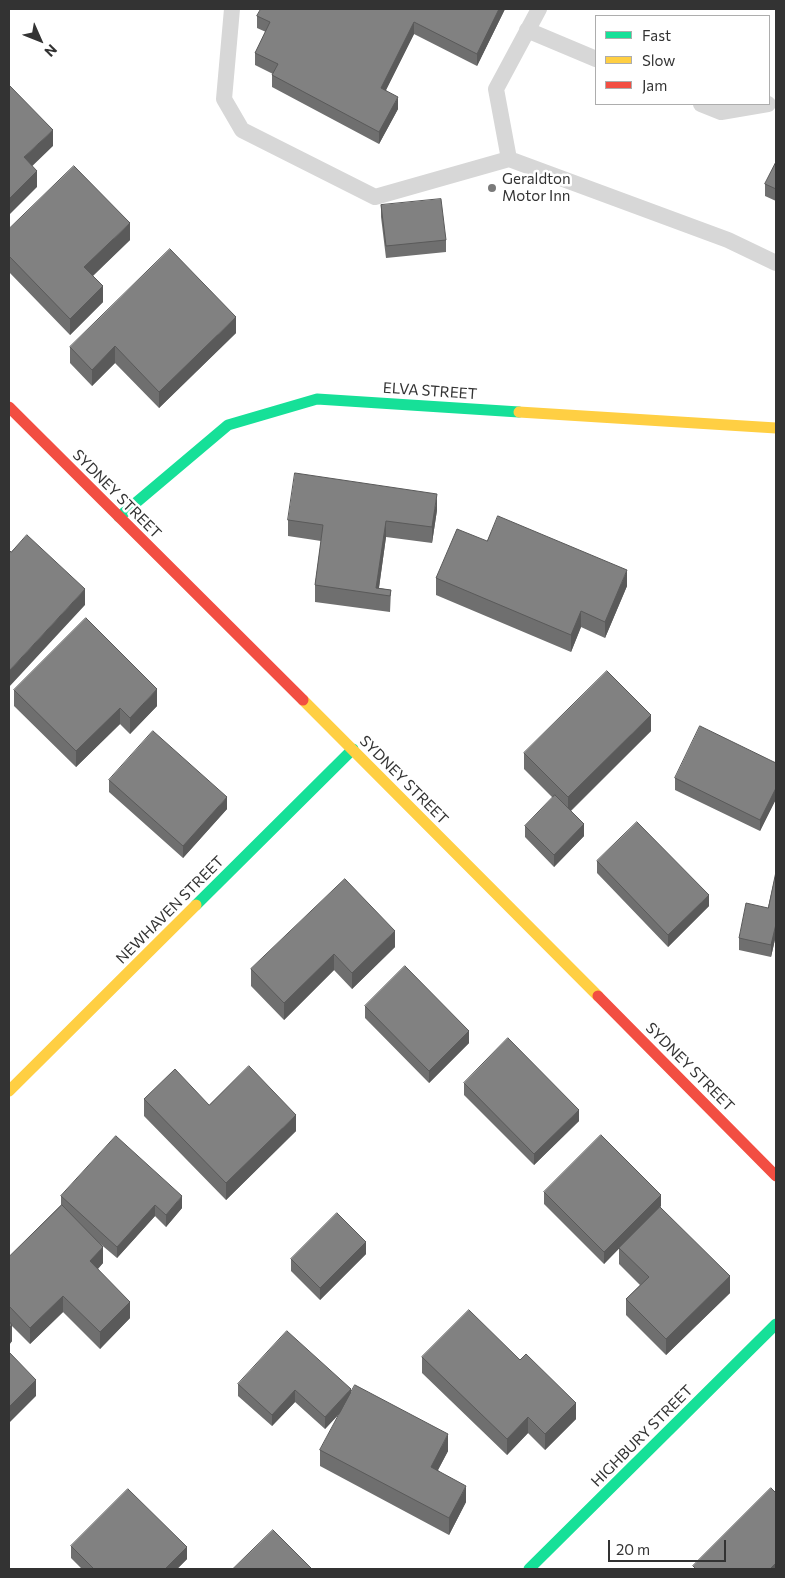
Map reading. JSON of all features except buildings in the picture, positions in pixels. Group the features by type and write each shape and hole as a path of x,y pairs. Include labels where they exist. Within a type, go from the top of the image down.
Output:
{"street":[{"name":"ELVA STREET","path":"119,517 228,425 317,399 776,428"},
{"name":"SYDNEY STREET","path":"9,407 776,1176"},
{"name":"NEWHAVEN STREET","path":"9,1091 353,750"},
{"name":"HIGHBURY STREET","path":"529,1569 776,1324"}],"lane":[{"path":"232,9 224,99 242,130 375,197 510,159 728,240 776,263"},
{"path":"510,159 496,89 538,9"},
{"path":"528,30 595,59"},
{"path":"704,105 721,112 762,105"}],"traffic: fast":[{"path":"119,517 228,425 317,399 519,412"},
{"path":"196,905 353,749"},
{"path":"529,1569 776,1324"}],"traffic: slow":[{"path":"519,412 776,428"},
{"path":"303,700 598,996"},
{"path":"9,1091 196,905"}],"traffic: jam":[{"path":"9,407 303,700"},
{"path":"598,996 776,1176"}],"place":[{"name":"Geraldton Motor Inn","path":"492,188"}]}
